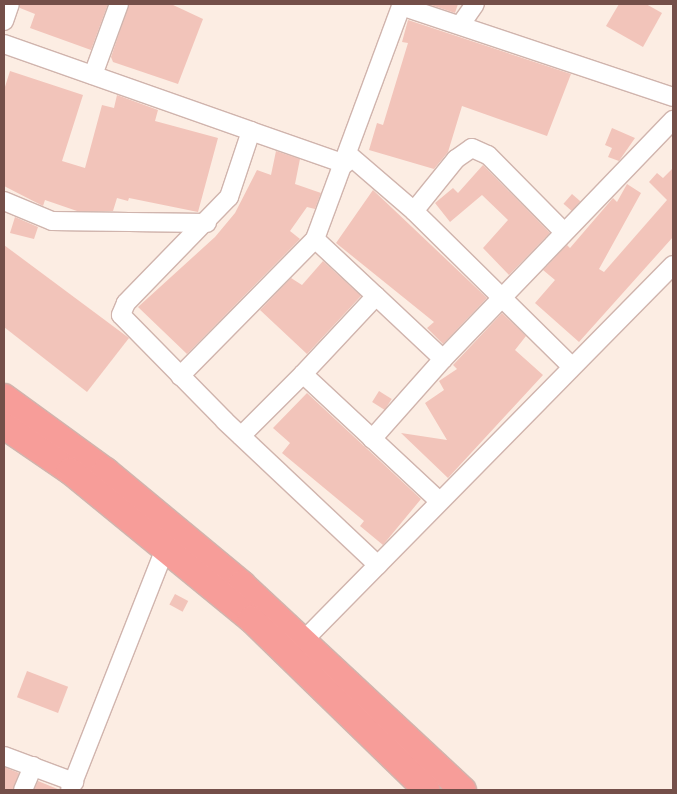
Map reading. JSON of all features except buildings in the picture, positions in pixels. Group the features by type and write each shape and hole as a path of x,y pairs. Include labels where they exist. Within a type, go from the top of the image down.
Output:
{"highway":[{"path":"4,397 106,471 304,640 463,790"},
{"path":"4,429 70,471 251,619 427,790"}],"street":[{"path":"4,21 10,4"},
{"path":"93,75 119,4"},
{"path":"461,24 475,4"},
{"path":"180,376 315,239 347,159 401,5 673,97"},
{"path":"4,44 251,131 347,159 414,211 570,365"},
{"path":"372,439 443,359 673,120"},
{"path":"251,131 229,196 206,223 122,311 123,320 241,436 378,565"},
{"path":"414,211 456,159 472,148 488,155 564,232"},
{"path":"4,201 52,221 206,223"},
{"path":"315,239 443,359"},
{"path":"304,640 570,365 673,265"},
{"path":"241,436 303,374 376,296"},
{"path":"303,374 439,501"},
{"path":"4,756 33,766 72,786 165,549"},
{"path":"23,790 33,766"}]}
